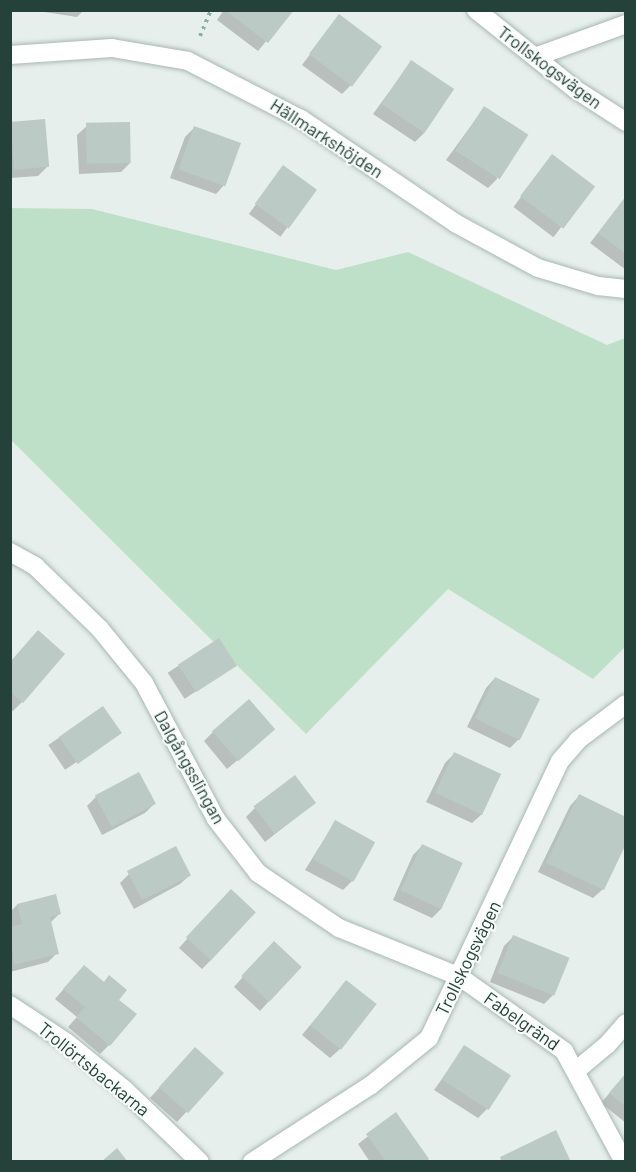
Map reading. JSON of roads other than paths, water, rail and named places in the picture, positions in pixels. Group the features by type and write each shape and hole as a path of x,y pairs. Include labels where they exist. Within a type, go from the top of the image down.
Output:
{"street":[{"name":"Trollskogsvägen","path":"476,10 535,57 626,122"},
{"path":"535,57 626,24"},
{"name":"Hällmarkshöjden","path":"10,55 112,48 188,61 301,119 455,223 537,268 598,286 626,289"},
{"name":"Dalgångsslingan","path":"10,552 35,566 100,629 144,683 216,819 258,873 339,928 460,977"},
{"name":"Trollskogsvägen","path":"252,1161 420,1049 429,1038 460,977 561,761 578,740 626,704"},
{"name":"Fabelgränd","path":"460,977 564,1051 578,1069 624,1161"},
{"name":"Trollörtsbackarna","path":"10,1005 66,1042 124,1089 200,1161"},
{"path":"578,1069 607,1045 626,1023"}]}
